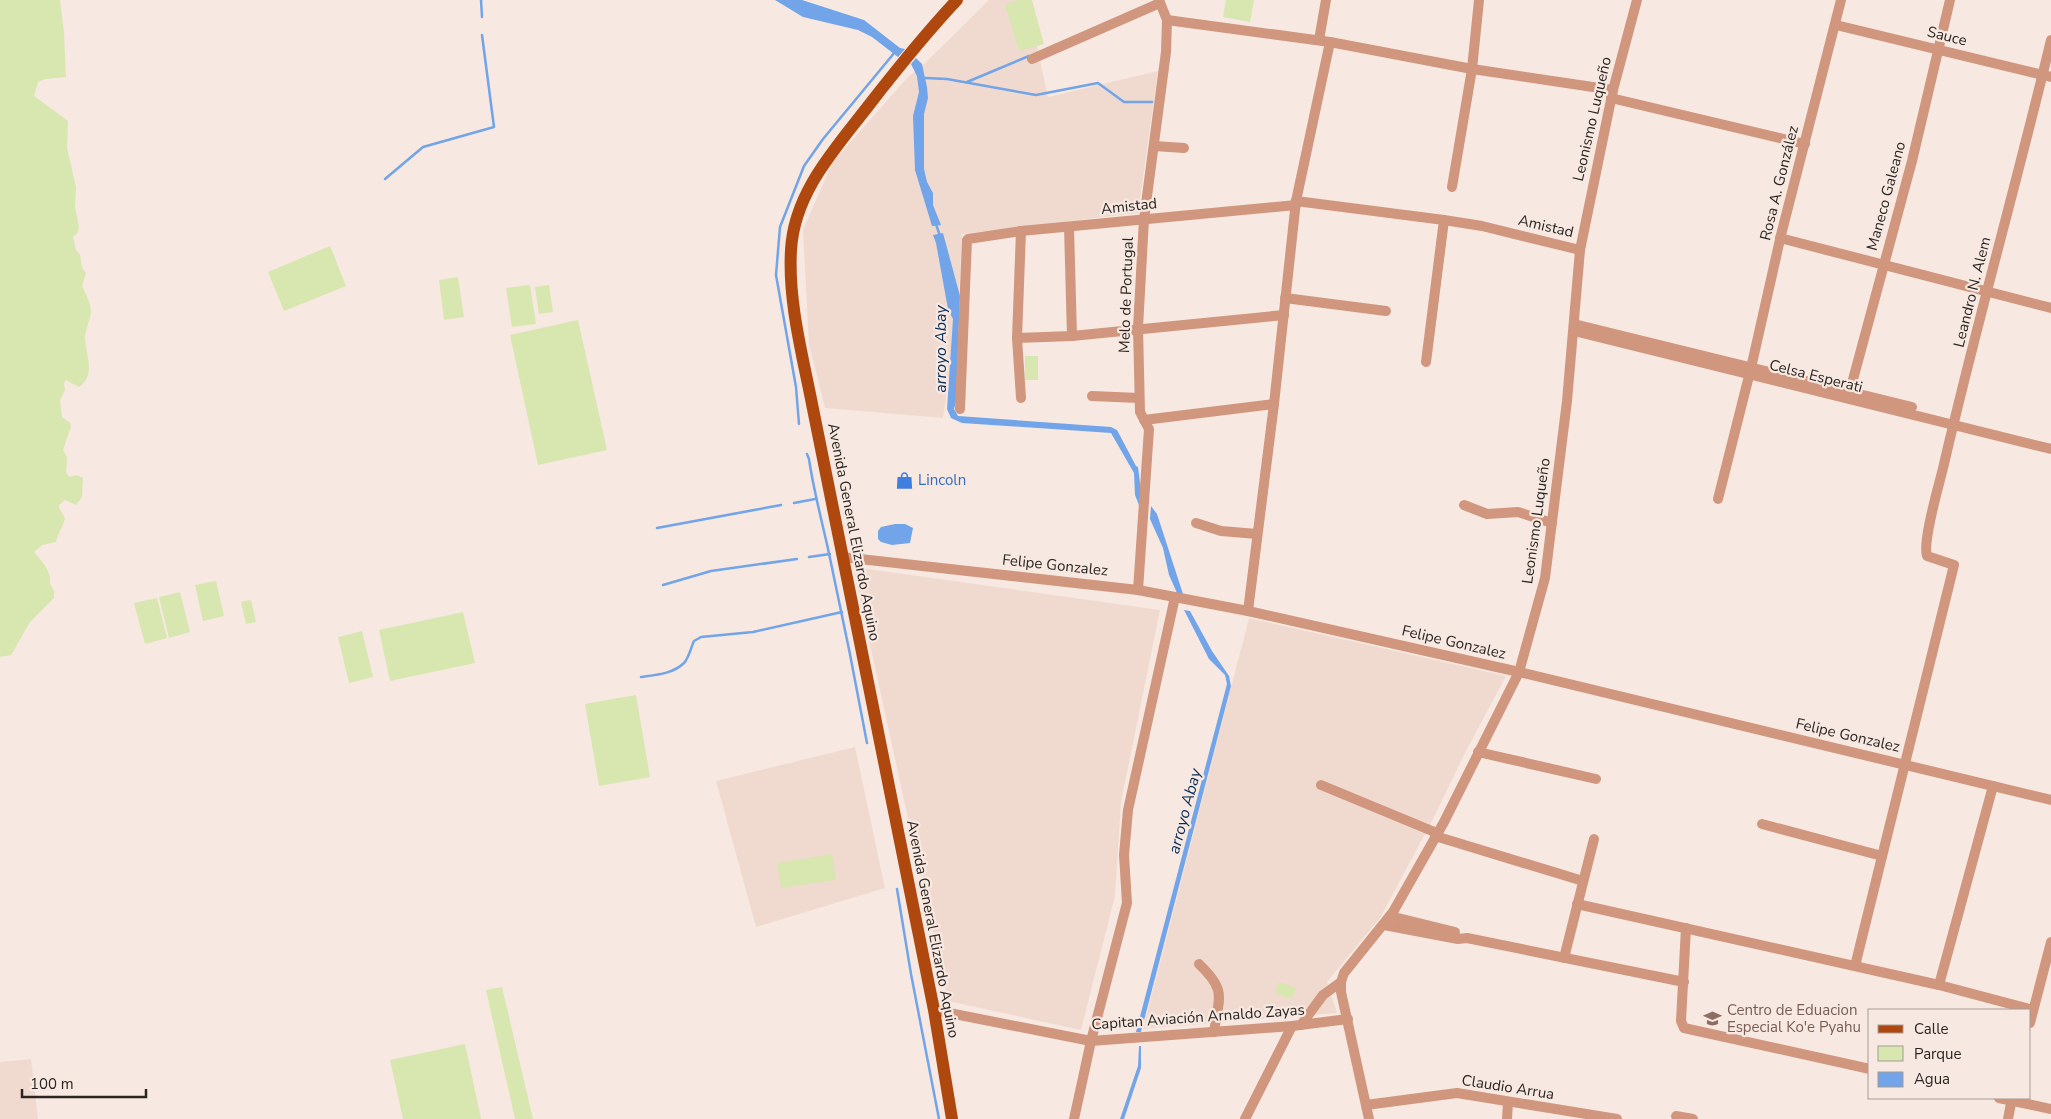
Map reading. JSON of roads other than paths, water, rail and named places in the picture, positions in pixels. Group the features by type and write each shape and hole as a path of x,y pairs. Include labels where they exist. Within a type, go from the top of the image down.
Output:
{"main road":[{"name":"Avenida General Elizardo Aquino","path":"952,1119 934,1010 842,557 794,308 791,248 796,220 807,192 822,167 911,51 957,0"}],"street":[{"path":"1248,611 1274,404 1296,203 1324,41 1326,0"},
{"path":"1452,187 1472,69 1479,0"},
{"name":"Leonismo Luqueño","path":"1341,982 1351,962 1387,921 1436,834 1519,672 1545,578 1567,401 1580,250 1612,94 1637,0"},
{"name":"Rosa A. González","path":"1718,499 1750,371 1780,238 1841,0"},
{"name":"Maneco Galeano","path":"1849,396 1912,161 1950,0"},
{"path":"1032,59 1159,2"},
{"name":"Melo de Portugal","path":"1138,590 1149,429 1140,412 1138,328 1144,220 1164,70 1167,20 1159,2"},
{"path":"1167,20 1324,41 1612,94 1805,144"},
{"name":"Sauce","path":"1836,25 2047,76"},
{"name":"Leandro N. Alem","path":"1904,764 1954,565 1928,557 1926,552 1954,421 2047,76 2051,40"},
{"path":"1154,146 1184,148"},
{"name":"Amistad","path":"960,409 967,240 971,238 1296,203 1482,226 1580,250"},
{"path":"1426,362 1444,220"},
{"path":"1069,228 1072,336"},
{"path":"1021,398 1017,338 1022,231"},
{"path":"1780,238 2051,308"},
{"path":"1285,298 1386,311"},
{"path":"1017,338 1072,336 1284,315"},
{"name":"Celsa Esperati","path":"1574,328 1849,396 2051,442"},
{"path":"1092,396 1139,398"},
{"path":"1144,420 1274,404"},
{"name":"Celsa Esperati","path":"1954,421 2051,449"},
{"path":"1464,504 1487,514 1518,512 1552,523"},
{"path":"1196,523 1221,531 1257,534"},
{"name":"Felipe Gonzalez","path":"842,557 1138,590 1248,611 1519,672 2051,800"},
{"path":"1074,1119 1091,1041 1127,903 1124,855 1128,810 1175,597"},
{"path":"1478,752 1596,779"},
{"path":"1855,966 1904,764"},
{"path":"1321,785 1436,834 1583,881"},
{"path":"1939,985 1993,786"},
{"path":"1762,824 1882,856"},
{"path":"1564,958 1594,839"},
{"path":"1577,904 1939,985 2029,1009"},
{"path":"1387,921 1458,939 1467,938 1684,982"},
{"path":"1686,928 1681,1021 1684,1028 1868,1069"},
{"path":"2031,1019 2047,971 2051,942"},
{"path":"1199,964 1214,979 1218,987 1219,1000 1214,1032"},
{"path":"1245,1119 1297,1025 1324,995 1341,982 1369,1119"},
{"name":"Capitan Aviación Arnaldo Zayas","path":"934,1010 1091,1041 1297,1025 1348,1019"},
{"name":"Claudio Arrua","path":"1366,1105 1457,1094 1617,1119"},
{"path":"2008,1119 2012,1099 2051,1109"},
{"path":"1507,1119 1508,1102"},
{"path":"1676,1116 1693,1119"}],"water":[{"path":"775,0 802,0 864,20 900,48 905,49 898,57 872,37 858,30 803,17"},
{"path":"916,58 922,64 928,98 924,114 924,169 927,182 933,193 933,205 941,225 932,226 915,170 913,116 919,92 917,76 911,64"},
{"path":"943,233 960,296 956,402 954,409 958,416 1111,427 1117,430 1138,467 1141,491 1139,505 1135,495 1134,473 1111,433 962,423 951,418 947,409 953,319 948,309 933,235"},
{"path":"1151,506 1157,514 1183,594 1177,593 1169,575 1163,548 1150,519"},
{"path":"905,524 913,528 910,543 892,545 881,542 878,539 878,531 881,527"},
{"path":"1184,610 1190,611 1212,651 1229,676 1231,686 1141,1032 1136,1032 1227,684 1225,675 1209,659"},
{"path":"1139,1046 1141,1046 1141,1068 1124,1119 1120,1119 1138,1066"}],"waterway":[{"path":"481,0 482,17"},
{"path":"385,179 423,147 494,127 482,35"},
{"path":"799,424 796,387 776,275 780,227 804,166 823,139 895,52"},
{"path":"967,82 1029,56"},
{"path":"925,78 947,79 1036,95 1098,83 1124,102 1152,102"},
{"name":"arroyo Abay","path":"936,224 940,236"},
{"path":"807,454 841,608 867,743"},
{"path":"794,503 815,499"},
{"path":"657,528 781,505"},
{"path":"809,557 830,554"},
{"path":"663,585 711,571 797,559"},
{"path":"641,677 664,673 680,667 687,658 694,641 701,637 753,632 842,612"},
{"path":"897,889 939,1119"}],"place":[{"name":"Lincoln","path":"904,480"},
{"name":"Centro de Eduacion Especial Ko'e Pyahu","path":"1713,1019"}]}
